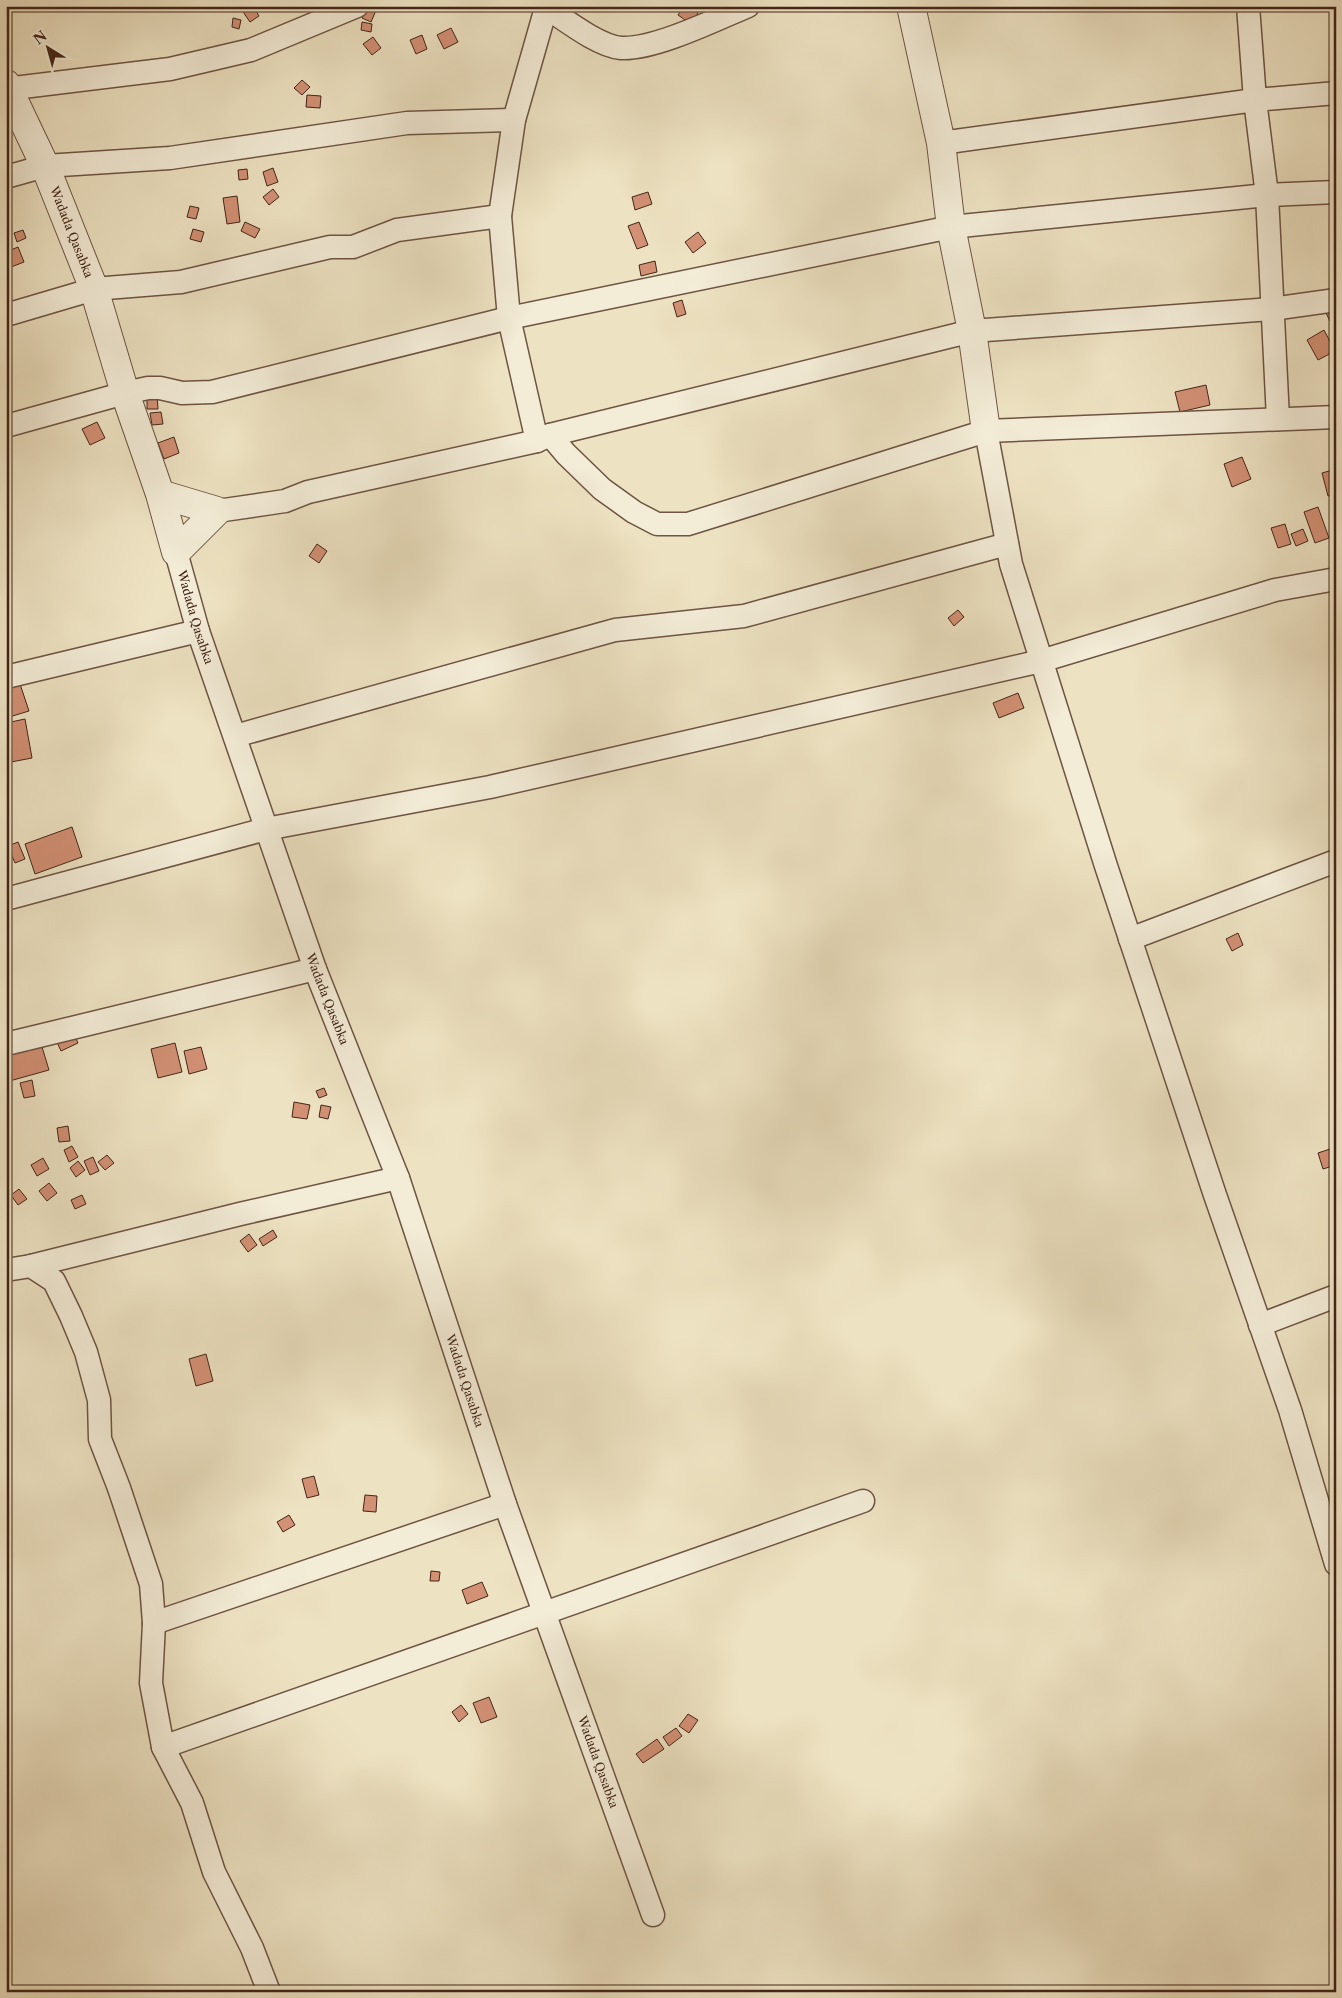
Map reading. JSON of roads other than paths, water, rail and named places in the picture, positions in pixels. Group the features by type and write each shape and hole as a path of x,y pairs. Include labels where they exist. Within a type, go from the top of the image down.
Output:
{"street":[{"path":"7,87 170,69 252,50 357,6"},
{"path":"748,6 652,44 621,48 590,37 545,7 514,120 500,216 509,318 544,438 566,454 602,489 634,512 657,524 688,524 986,431 1336,417"},
{"path":"911,6 941,143 951,227 972,330 986,431 1011,564 1130,939 1260,1325 1330,1525 1336,1564"},
{"path":"1248,6 1255,100 1267,196 1278,419"},
{"name":"Wadada Qasabka","path":"7,87 45,166 94,289 124,393 160,494 198,631 266,829 315,969 398,1178 505,1504 653,1916"},
{"path":"941,143 1255,100 1336,93"},
{"path":"6,178 45,166 170,158 407,123 514,120"},
{"path":"6,426 148,388 160,388 182,393 212,392 509,318 951,227 1267,196 1336,192"},
{"path":"6,315 94,289 181,282 330,246 353,247 397,230 500,216"},
{"path":"160,494 217,511 285,501 308,492 544,438 972,330 1272,310 1336,300"},
{"path":"176,552 217,511"},
{"path":"235,736 615,630 744,616 1007,544"},
{"path":"6,899 266,829 490,787 1042,661 1275,590 1336,579"},
{"path":"6,677 198,631"},
{"path":"1130,939 1336,861"},
{"path":"6,1044 315,969"},
{"path":"6,1270 31,1266 240,1214 398,1178"},
{"path":"31,1266 54,1281 72,1316 86,1352 99,1400 100,1438 125,1505 151,1584 154,1624 151,1683 163,1747 192,1803 214,1872 252,1948 269,1992"},
{"path":"1260,1325 1336,1296"},
{"path":"163,1747 862,1501"},
{"path":"154,1624 505,1504"}]}
